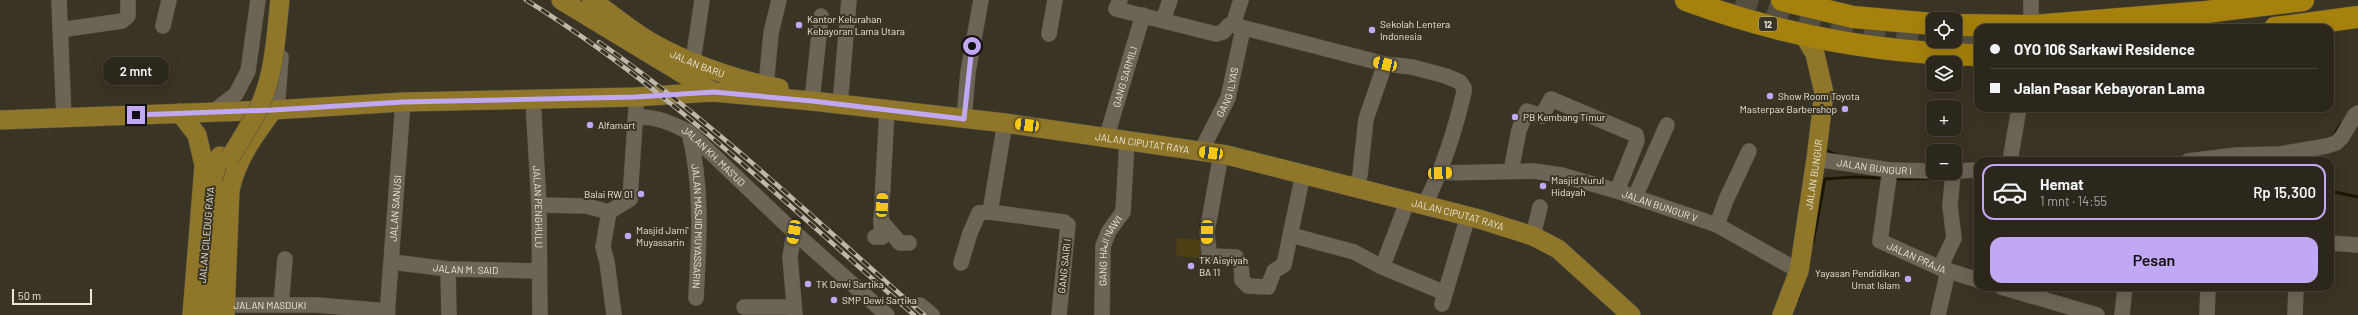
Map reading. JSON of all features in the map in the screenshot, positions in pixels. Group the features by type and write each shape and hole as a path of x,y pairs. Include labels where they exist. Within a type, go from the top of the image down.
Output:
{"highway":[{"name":"12","path":"1686,0 1800,34 1851,44 1925,54 1974,55"},
{"path":"1782,0 1926,23"},
{"path":"2056,24 2206,12 2303,0"},
{"path":"1800,34 1808,20 1809,4"},
{"path":"1840,10 1848,29 1851,44"},
{"path":"2186,24 2206,12"},
{"path":"2305,24 2358,17"},
{"path":"1962,25 1974,25"}],"main road":[{"path":"224,157 257,90 265,58 272,0"},
{"path":"224,157 261,104 267,87 274,55 280,0"},
{"name":"JALAN BARU","path":"561,0 706,89"},
{"name":"JALAN BARU","path":"592,0 649,41 693,61 766,86 811,98"},
{"name":"JALAN BUNGUR","path":"1782,315 1799,271 1824,94 1815,54 1800,34"},
{"name":"JALAN CIPUTAT RAYA","path":"0,120 273,110 403,102 670,96 706,89 811,98 840,105 964,119 1005,122 1106,139 1221,154 1356,186 1468,216 1533,236 1558,249 1631,315"},
{"path":"220,312 230,190 234,172 249,143 273,110"},
{"path":"180,113 197,135 204,165 192,315"},
{"name":"JALAN CILEDUG RAYA","path":"220,312 218,189 224,157"},
{"name":"JALAN CILEDUG RAYA","path":"200,315 208,191 224,157"}],"street":[{"path":"59,0 64,118"},
{"path":"60,30 122,21 128,16 128,0"},
{"path":"163,26 169,0"},
{"path":"213,112 236,94 248,71 258,0"},
{"path":"273,110 278,98 286,0"},
{"path":"693,61 702,0"},
{"path":"766,86 771,33 779,0"},
{"path":"840,105 849,0"},
{"path":"964,119 968,72 981,0"},
{"path":"1049,34 1055,0"},
{"path":"1163,20 1170,0"},
{"name":"GANG ILYAS","path":"1201,151 1228,98 1241,0"},
{"path":"2031,0 2031,24"},
{"path":"1118,4 1144,15 1216,34 1223,32 1229,25 1292,42 1385,64 1412,67 1446,76 1460,82 1464,88 1456,127 1440,173 1416,202 1386,260 1380,266"},
{"name":"GANG SARMILI","path":"1106,139 1144,15"},
{"path":"811,98 821,16"},
{"path":"1356,186 1360,175 1366,119 1385,64"},
{"path":"539,205 586,206 609,212 630,199 630,175 636,117 635,97"},
{"path":"1510,171 1519,130 1527,111 1542,116 1551,99 1636,136 1637,141 1617,190"},
{"name":"JALAN PENGHULU","path":"533,100 539,205 540,315"},
{"name":"JALAN SANUSI","path":"387,313 403,102"},
{"path":"875,237 882,237 881,221 886,110"},
{"path":"2011,157 2018,112"},
{"path":"2221,157 2280,154 2327,146 2336,143 2355,114 2358,113"},
{"name":"JALAN KH. MAS'UD","path":"636,117 652,116 673,123 689,132 794,232 886,315"},
{"path":"961,263 970,233 979,213 990,212 1005,122"},
{"path":"1635,197 1667,125"},
{"name":"JALAN MASJID MUYASSARIN","path":"689,132 698,173 700,213 696,298"},
{"name":"GANG HAJI NAWI","path":"1102,315 1103,246 1114,223 1124,212 1127,141"},
{"path":"1718,225 1726,200 1749,150"},
{"path":"1221,154 1207,240 1211,255 1236,257 1241,264 1242,280 1244,284 1266,288 1270,286 1274,271 1284,265 1303,174"},
{"name":"JALAN BUNGUR I","path":"1816,159 1890,170 1926,170"},
{"name":"JALAN PRAJA","path":"1890,170 1880,241 1944,270 1974,279"},
{"path":"1962,171 1974,170"},
{"name":"JALAN BUNGUR V","path":"1440,173 1510,171 1557,174 1617,190 1718,225 1799,271"},
{"path":"1938,315 1944,270 1954,238 1950,206 1952,180"},
{"path":"1533,236 1540,207"},
{"path":"609,212 603,246 607,262 614,315"},
{"name":"GANG SAIRI I","path":"990,212 1068,225 1059,315"},
{"path":"1291,235 1354,252 1444,298 1468,216"},
{"path":"881,221 900,242 909,243"},
{"path":"744,307 795,311 790,257 794,232"},
{"path":"2334,243 2358,244"},
{"path":"281,304 285,259"},
{"name":"JALAN M. SAID","path":"392,262 448,269 539,272"},
{"path":"448,269 449,315"},
{"path":"2028,291 2041,293 2097,315"},
{"path":"2122,315 2125,291"},
{"path":"2207,315 2208,291"},
{"path":"2295,315 2296,291"},
{"name":"JALAN MASDUKI","path":"220,312 281,304 317,305 387,313"},
{"path":"920,306 932,315"}],"shaded area":[{"path":"1177,238 1201,240 1200,258 1176,256"}],"waterway":[{"path":"2333,136 2341,124"},
{"path":"1826,147 1826,150 1839,156"},
{"path":"2304,156 2306,155 2307,157"},
{"path":"1813,243 1825,179 1854,177 1884,178"},
{"path":"1894,179 1926,178"},
{"path":"2334,192 2358,197"},
{"path":"1798,299 1802,288"}],"tunnel":[{"path":"1736,0 1811,24 1857,32 1926,39"},
{"path":"1962,41 1974,42"}],"railway":[{"path":"526,0 578,34 678,109 914,315"},
{"path":"599,42 642,73 725,140 924,315"}],"place":[{"name":"Kantor Kelurahan Kebayoran Lama Utara","path":"799,25"},
{"name":"Sekolah Lentera Indonesia","path":"1372,30"},
{"name":"Show Room Toyota","path":"1770,96"},
{"name":"Masterpax Barbershop","path":"1845,109"},
{"name":"PB Kembang Timur","path":"1515,117"},
{"name":"Alfamart","path":"590,125"},
{"name":"Masjid Nurul Hidayah","path":"1543,186"},
{"name":"Balai RW 01","path":"641,194"},
{"name":"Masjid Jami' Muyassarin","path":"628,236"},
{"name":"TK Aisyiyah BA 11","path":"1191,266"},
{"name":"Yayasan Pendidikan Umat Islam","path":"1908,279"},
{"name":"TK Dewi Sartika","path":"808,284"},
{"name":"SMP Dewi Sartika","path":"834,300"}],"route":[{"path":"136,115 273,110 451,100 533,100 670,96 714,92 812,101 964,119 972,46"}]}
